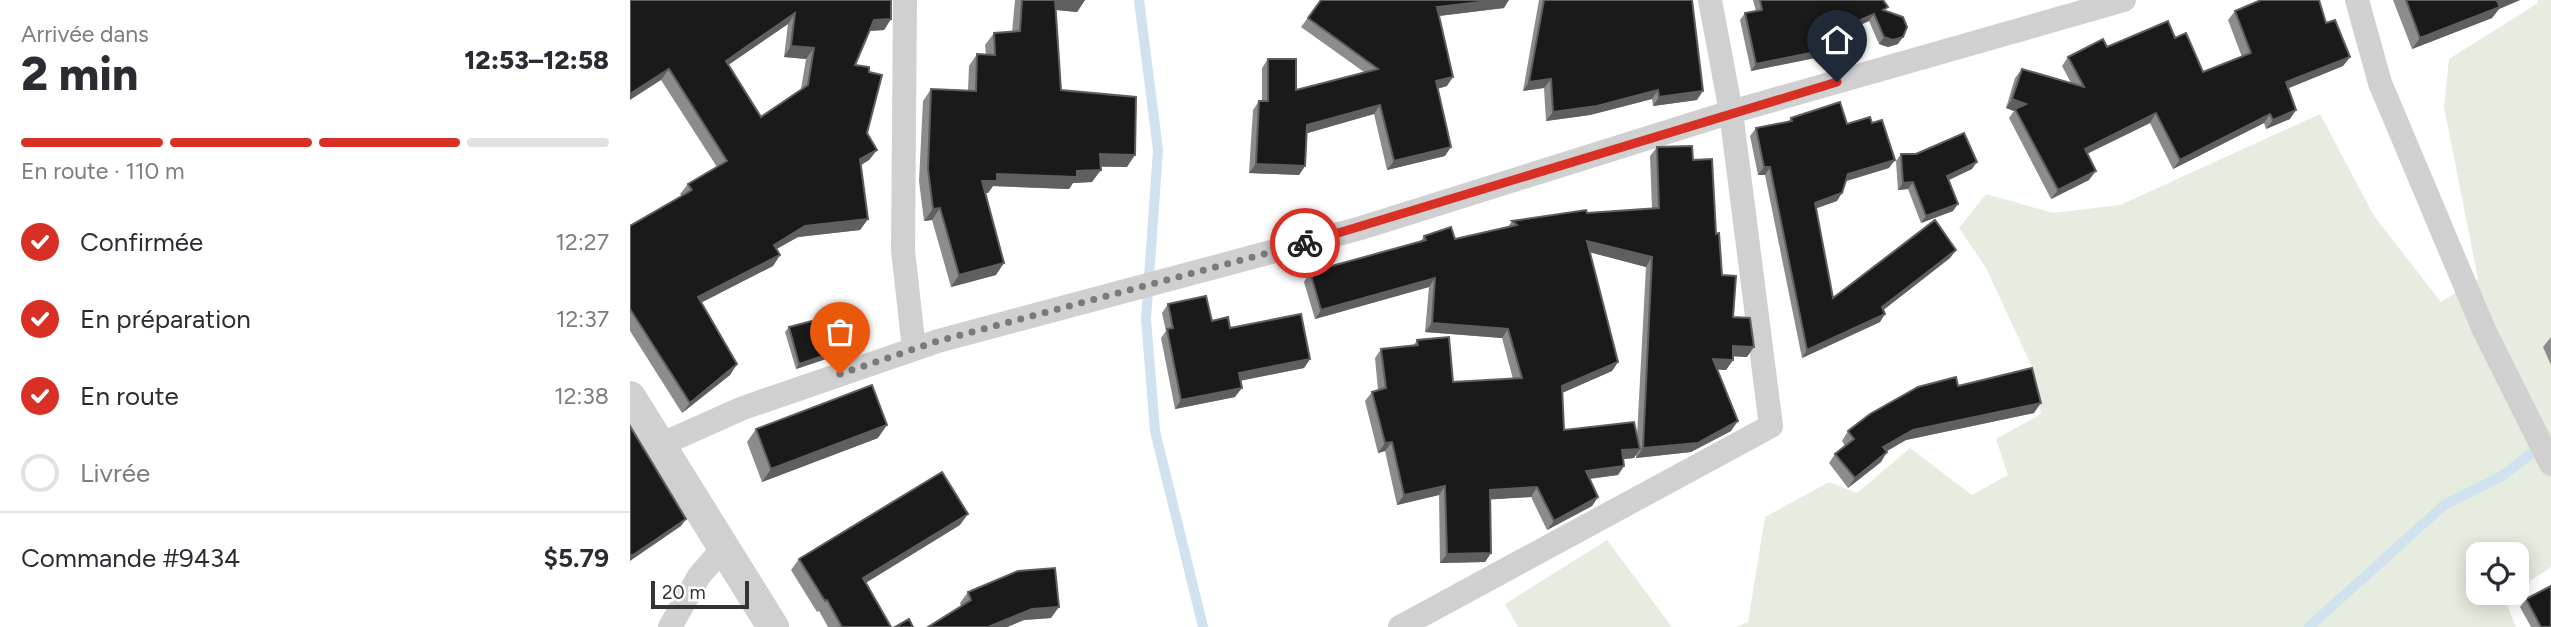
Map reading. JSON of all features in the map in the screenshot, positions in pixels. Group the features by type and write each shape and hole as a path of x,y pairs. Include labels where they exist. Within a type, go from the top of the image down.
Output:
{"street":[{"path":"905,0 903,250 914,349"},
{"path":"1400,627 1771,426 1731,112 1710,0"},
{"path":"660,445 743,408 914,349 1361,228 1731,112 2124,0"},
{"path":"2357,0 2380,83 2484,330 2520,407 2551,464"},
{"path":"630,397 773,627"},
{"path":"670,627 699,576 723,547"}],"shaded area":[{"path":"2538,0 2551,0 2551,567 2529,582 2529,542 2466,542 2466,605 2507,605 2516,627 1736,627 1748,622 1765,517 1829,482 1857,493 1910,448 1972,495 2008,475 1996,439 2041,414 2032,367 1986,268 1959,228 1986,194 2053,213 2120,205 2320,114 2374,216 2441,302 2478,279 2444,107 2449,59 2538,3"},
{"path":"1607,540 1672,627 1518,627 1505,604"}],"building":[{"path":"630,0 891,0 891,19 874,20 855,65 869,67 869,72 882,75 867,133 877,150 860,159 868,219 805,226 774,245 780,255 698,297 737,364 690,403 630,309 630,226 692,190 688,184 727,161 669,69 630,94","holes":["795,13 791,46 814,48 808,85 761,117 726,61"]},
{"path":"1022,0 1055,0 1061,90 1136,97 1135,155 1100,154 1101,170 1077,171 1077,177 997,174 997,181 982,181 1004,263 959,275 940,208 933,209 928,169 931,89 976,91 977,54 995,55 994,33 1020,31"},
{"path":"1321,0 1497,0 1437,7 1453,77 1436,81 1451,147 1394,161 1380,105 1307,125 1305,166 1256,164 1259,101 1268,101 1268,59 1296,59 1296,90 1378,69 1308,18"},
{"path":"1544,0 1692,0 1703,91 1659,97 1658,90 1597,106 1553,112 1551,79 1529,82"},
{"path":"1760,0 1883,0 1888,7 1883,10 1903,17 1907,27 1903,37 1893,40 1884,37 1874,14 1817,39 1820,51 1756,64 1745,13 1762,10"},
{"path":"2261,0 2319,0 2326,23 2335,20 2350,57 2286,82 2296,110 2273,120 2270,114 2180,160 2156,113 2085,149 2096,171 2058,190 2015,109 2026,104 2012,99 2022,69 2084,87 2068,57 2103,39 2107,47 2168,21 2175,38 2186,33 2203,72 2251,53 2235,11"},
{"path":"2406,0 2499,0 2497,1 2500,7 2420,38"},
{"path":"1840,102 1847,124 1870,117 1872,123 1882,120 1895,160 1848,174 1842,193 1815,203 1833,298 1935,220 1956,250 1882,307 1885,314 1807,350 1770,167 1764,167 1756,128 1792,121 1791,118"},
{"path":"1964,133 1977,162 1947,176 1958,204 1926,216 1913,182 1903,183 1901,154 1916,154"},
{"path":"1692,146 1693,160 1712,159 1716,234 1719,233 1722,275 1736,276 1733,317 1750,318 1754,347 1733,346 1733,360 1713,359 1738,421 1698,443 1643,448 1652,257 1587,241 1618,362 1562,386 1564,430 1634,422 1640,449 1622,450 1624,466 1586,471 1598,497 1554,521 1537,487 1490,490 1491,553 1447,554 1445,486 1404,495 1392,442 1385,443 1372,392 1386,388 1381,349 1418,345 1417,340 1449,337 1453,382 1522,378 1508,329 1432,323 1435,278 1321,310 1310,272 1426,240 1424,236 1451,227 1455,239 1517,225 1512,221 1586,210 1587,213 1659,208 1657,147"},
{"path":"1206,296 1212,321 1228,317 1230,328 1301,314 1310,359 1239,373 1242,388 1181,400 1167,329 1173,328 1168,304"},
{"path":"820,319 829,354 799,364 789,327"},
{"path":"2032,368 2041,403 1913,430 1883,447 1887,452 1855,478 1835,454 1854,439 1848,431 1870,414 1918,387 1956,377 1958,386"},
{"path":"872,385 887,425 771,469 756,429"},
{"path":"630,426 686,519 633,555 630,555"},
{"path":"942,472 968,514 863,578 891,627 842,627 799,559"},
{"path":"1055,568 1059,607 1032,609 988,627 928,627 971,600 968,592 1018,571"},
{"path":"2551,586 2551,627 2541,627 2529,605 2529,597"},
{"path":"909,619 913,627 895,627"}],"waterway":[{"path":"1139,0 1158,150 1146,319 1155,431 1203,627"},
{"path":"2309,627 2444,505 2502,476 2541,446"}],"way so far":[{"path":"840,374 938,341 1305,243"}],"route":[{"path":"1305,243 1837,82"}]}
